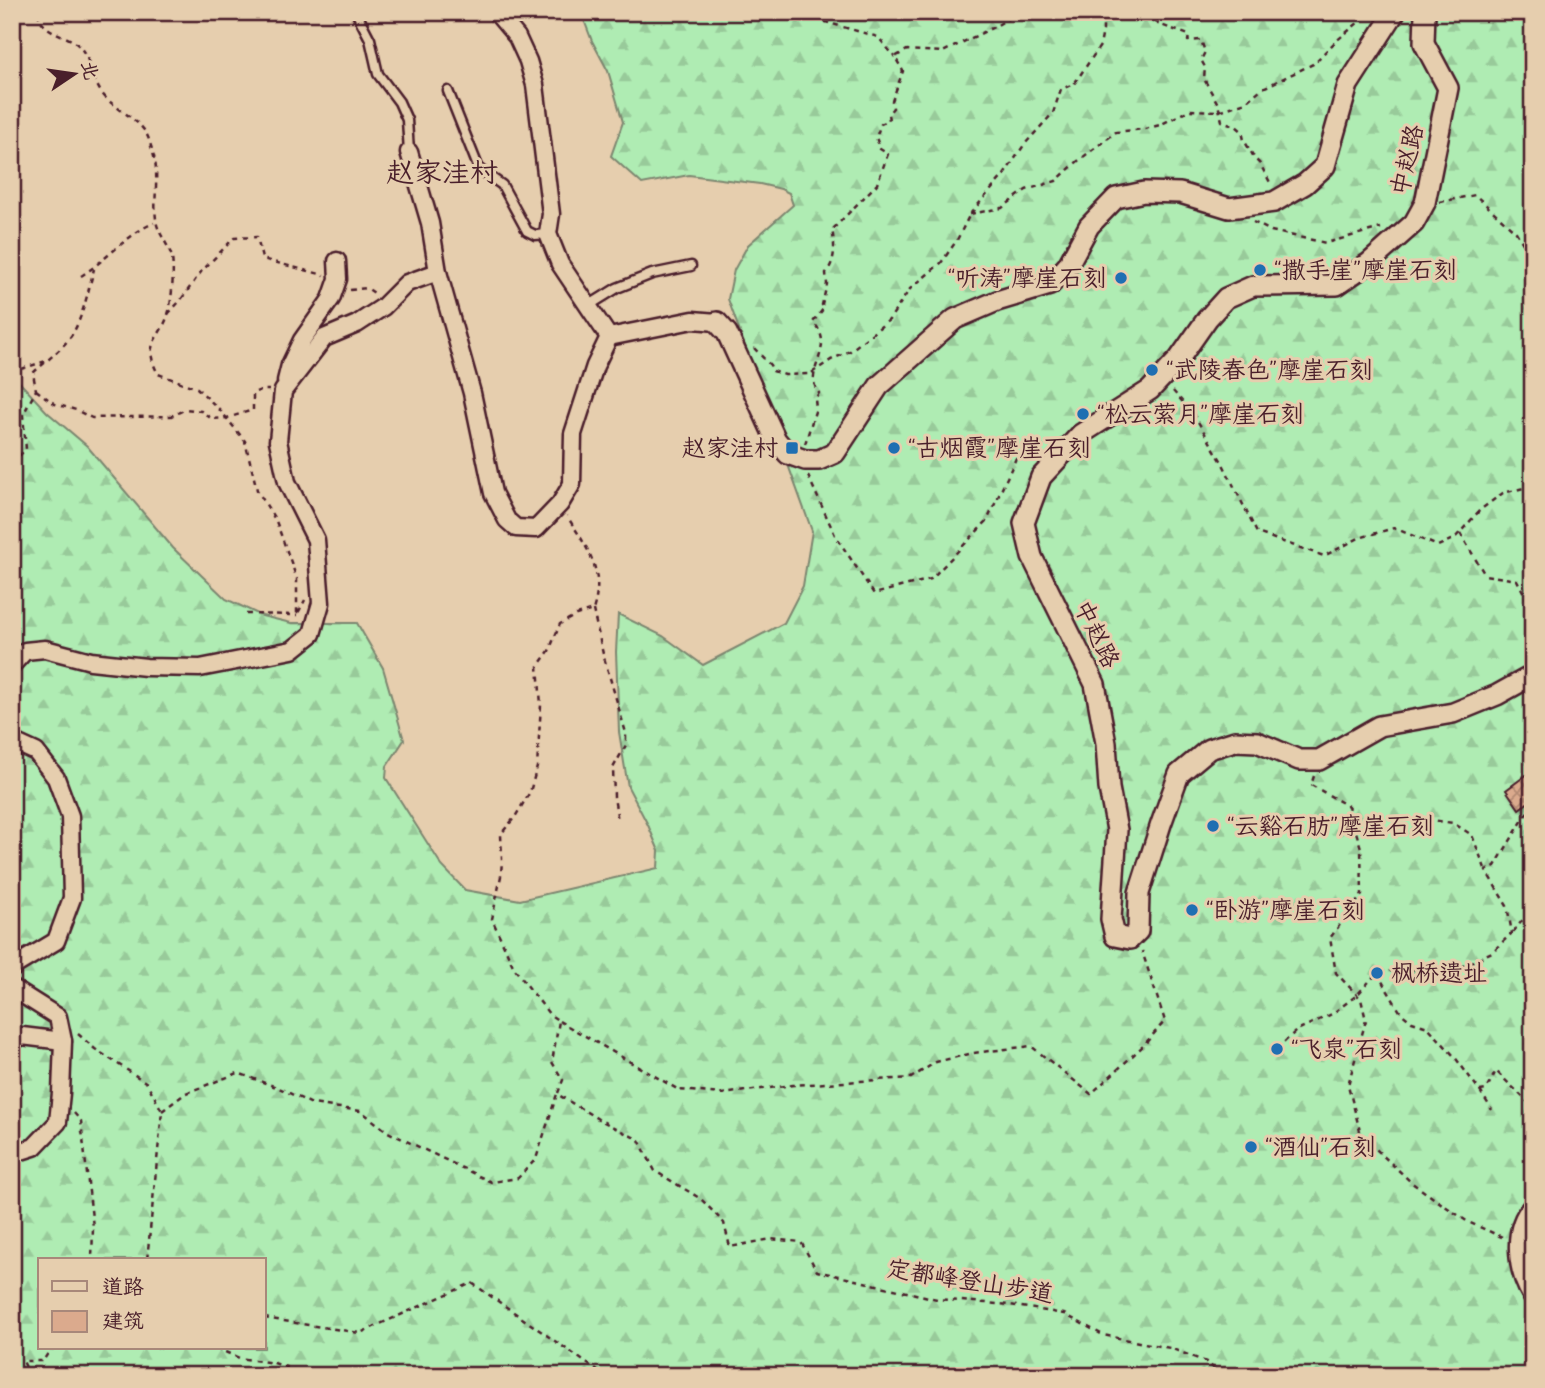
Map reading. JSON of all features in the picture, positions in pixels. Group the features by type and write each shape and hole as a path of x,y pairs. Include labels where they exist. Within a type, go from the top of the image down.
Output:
{"street":[{"path":"495,12 517,37 535,85 551,214 548,234 560,264 609,337"},
{"path":"609,337 693,320 717,322 727,333 776,440 789,454 799,458 818,460 835,453 879,386 955,319 1051,285 1068,265 1089,226 1116,198 1144,192 1180,193 1229,208 1274,202 1306,184 1325,166 1348,85 1395,12"},
{"name":"中赵路","path":"1136,933 1130,939 1115,936 1111,919 1117,831 1109,788 1107,743 1095,684 1032,557 1024,523 1041,477 1081,434 1150,390 1179,359 1207,319 1226,298 1253,286 1337,285 1369,263 1414,223 1425,203 1448,88 1424,43 1425,12"},
{"path":"409,152 430,223 438,272 472,393 494,493 507,520 516,528 536,529 560,504 572,484 573,434 595,366 609,337"},
{"path":"12,665 25,651 45,649 91,661 146,667 200,668 292,650 312,634 321,603 316,540 287,482 278,441 290,365 302,340 331,299 336,285 337,261"},
{"path":"284,391 324,338 357,324 388,302 407,283 438,272"},
{"path":"1136,933 1139,893 1179,774 1209,749 1235,741 1257,742 1299,760 1319,760 1379,726 1453,713 1497,695 1533,675"},
{"path":"12,741 36,752 56,778 70,816 72,898 56,941 12,969"},
{"path":"12,988 58,1017 63,1041 58,1122 34,1147 12,1154"},
{"path":"12,1041 22,1035 63,1041"},
{"path":"1533,1208 1525,1215 1518,1245 1526,1285 1533,1296"}],"lane":[{"path":"356,12 370,39 379,74 399,102 407,120 409,152"},
{"path":"448,90 479,169 502,185 527,231 535,235 548,234"},
{"path":"588,306 617,288 652,274 691,266"}],"path":[{"path":"38,12 38,18 48,29 76,44 86,55 100,91 148,136 156,169 156,222 172,257 172,295 168,314 150,349 153,363 158,374 197,388 245,441 257,490 276,521 297,579 297,615"},
{"path":"796,12 878,37 903,71 892,101 893,108 888,114 889,120 881,124 876,136 880,149 888,155 877,184 832,230 835,245 832,265 826,273 827,284 822,305 824,308 813,322 820,329 822,346 818,364 813,372 814,387 819,393 814,399 816,408 799,458 835,535 874,594 931,579 987,521 1017,456 1055,443"},
{"path":"895,57 907,50 943,52 1019,12"},
{"path":"734,348 746,341 773,371 785,375 810,374 850,351 889,320 910,289 941,263 970,214 1053,113 1060,89 1074,84 1084,71 1100,46 1103,12"},
{"path":"1140,12 1155,18 1158,23 1189,35 1188,41 1200,40 1205,52 1202,60 1205,67 1204,79 1218,104 1222,121 1242,131 1244,140 1279,199"},
{"path":"970,214 1002,208 1026,190 1056,181 1116,132 1160,125 1189,110 1219,111 1246,102 1261,89 1313,64 1371,12"},
{"path":"82,276 143,227 156,222"},
{"path":"168,314 201,272 234,238 257,237 262,259 336,285 367,288 388,302"},
{"path":"12,463 26,449 23,415 36,390 33,373 71,335 79,320 93,269"},
{"path":"12,372 47,360"},
{"path":"1161,378 1194,415 1222,462 1257,533 1324,556 1359,538 1394,528 1438,546 1455,538 1480,510 1503,492 1524,488 1533,482"},
{"path":"36,390 55,404 92,418 171,416 186,409 201,411 212,419 227,418 253,410 253,393 261,390 284,391"},
{"path":"560,504 590,553 598,576 598,596 593,610 626,733 626,745 614,768 614,797 618,821"},
{"path":"1460,533 1485,575 1517,580 1528,601 1533,603"},
{"path":"297,615 319,572"},
{"path":"593,610 560,624 549,651 538,666 541,705 537,766 530,793 501,834 502,876 492,919 514,968 549,1014 559,1021 679,1090 722,1094 793,1085 911,1078 936,1062 973,1053 1031,1046 1091,1094 1143,1046 1165,1021 1136,933"},
{"path":"246,614 297,615"},
{"path":"1319,760 1311,785 1348,806 1361,848 1362,895 1330,938 1336,973 1362,999 1366,1020 1348,1085 1361,1135 1412,1183 1468,1222 1518,1245"},
{"path":"1486,871 1495,866 1533,803"},
{"path":"1417,818 1453,823 1472,835 1486,871 1507,906 1512,933"},
{"path":"1277,1049 1297,1030 1332,1014 1357,995 1377,973 1463,966 1492,952 1512,933 1533,906"},
{"path":"1377,973 1401,1013 1412,1022 1428,1027 1454,1056 1492,1110"},
{"path":"58,1017 95,1049 147,1083 162,1111 148,1258"},
{"path":"162,1111 186,1093 238,1073 312,1104 361,1111 388,1132 491,1182 518,1178 536,1159 563,1080 552,1062 559,1021"},
{"path":"1480,1091 1486,1090 1496,1071 1533,1107"},
{"path":"61,1093 81,1121 93,1227 92,1258"},
{"name":"定都峰登山步道","path":"557,1094 639,1140 655,1171 701,1199 724,1223 730,1247 771,1238 802,1242 817,1271 937,1299 1010,1305 1064,1314 1102,1335 1170,1348 1206,1362 1223,1376"},
{"path":"266,1318 360,1333 472,1283 605,1376"},
{"path":"30,1376 23,1361 43,1361 50,1350"},
{"path":"221,1350 239,1358 274,1363 312,1376"}],"green space":[{"path":"581,12 1533,12 1533,1376 12,1376 12,374 47,412 87,446 173,548 226,599 262,616 291,623 357,623 383,668 404,740 387,766 386,778 442,866 465,890 520,900 658,868 659,851 628,787 619,732 616,652 618,614 663,636 703,665 784,623 803,586 812,531 728,299 734,270 748,245 793,205 789,193 760,184 689,175 642,184 611,156 623,122 608,71"}],"building":[{"path":"1533,770 1533,799 1519,809 1506,790"}],"place":[{"name":"“撒手崖”摩崖石刻","path":"1260,270"},
{"name":"“听涛”摩崖石刻","path":"1121,278"},
{"name":"“武陵春色”摩崖石刻","path":"1152,370"},
{"name":"“松云萦月”摩崖石刻","path":"1083,414"},
{"name":"赵家洼村","path":"792,448"},
{"name":"“古烟霞”摩崖石刻","path":"894,448"},
{"name":"“云谿石肪”摩崖石刻","path":"1213,826"},
{"name":"“卧游”摩崖石刻","path":"1192,910"},
{"name":"枫桥遗址","path":"1377,973"},
{"name":"“飞泉”石刻","path":"1277,1049"},
{"name":"“酒仙”石刻","path":"1251,1147"}],"district":[{"name":"赵家洼村","path":"442,173"}]}
